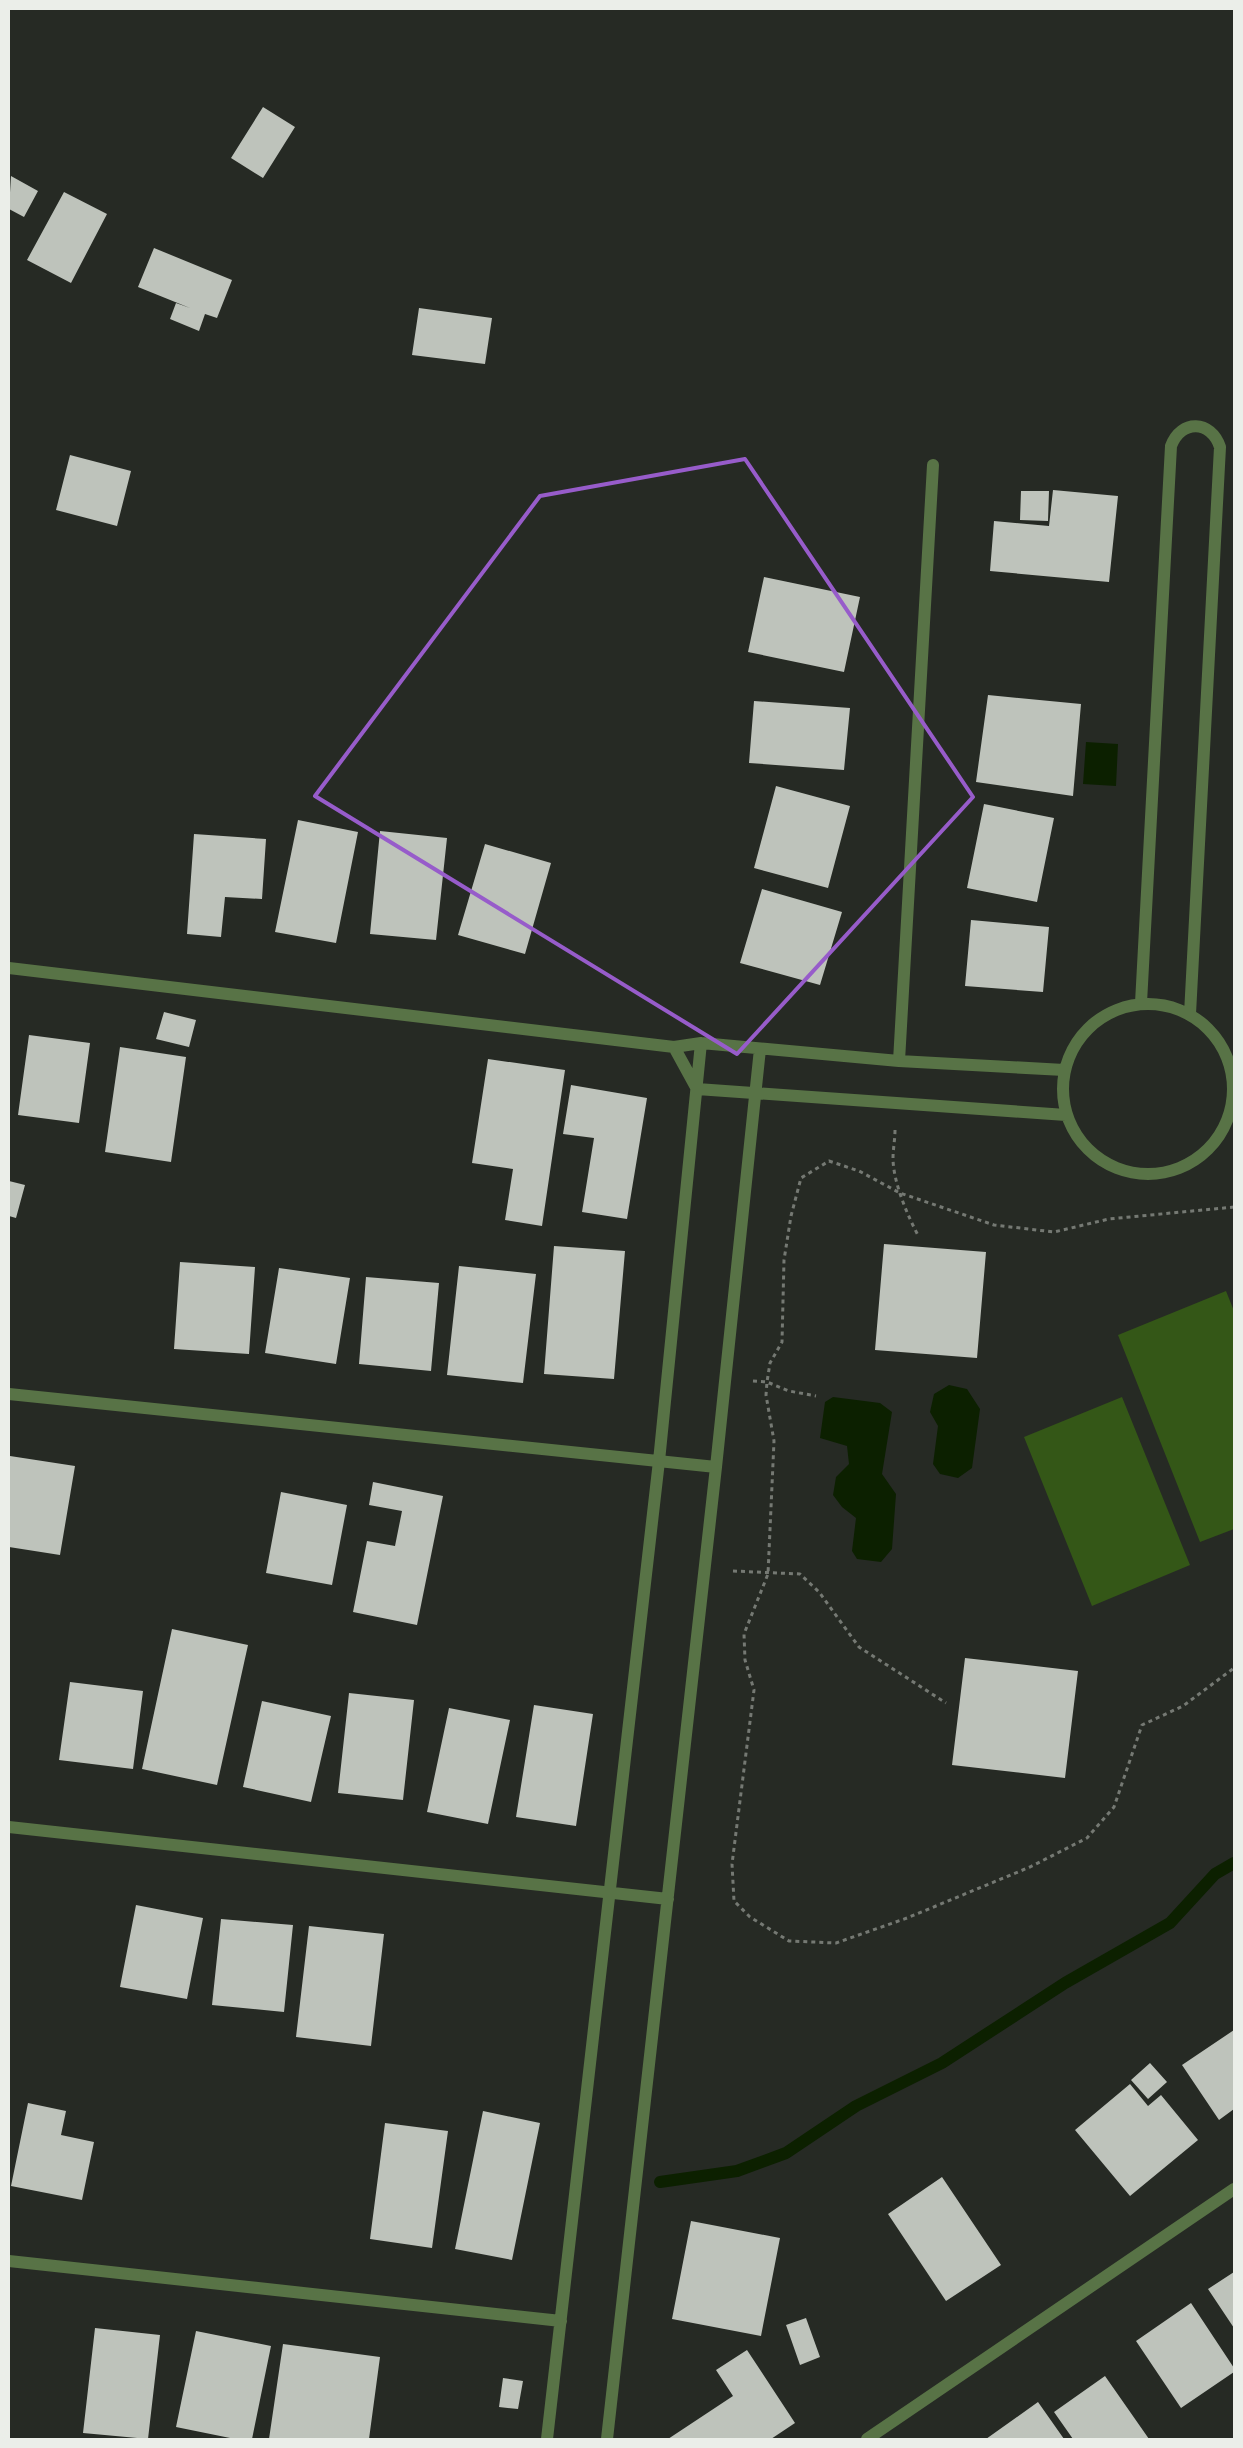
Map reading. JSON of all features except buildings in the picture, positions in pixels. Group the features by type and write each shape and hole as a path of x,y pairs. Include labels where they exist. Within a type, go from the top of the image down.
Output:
{"street":[{"path":"1141,1003 1171,446 1178,432 1192,426 1207,429 1217,440 1220,447 1190,1014"},
{"path":"899,1061 932,465"},
{"path":"9,968 674,1047 701,1044 899,1061 1064,1070"},
{"path":"1141,1003 1166,1005 1190,1014 1215,1036 1230,1066 1234,1099 1223,1131 1201,1156 1172,1171 1139,1175 1107,1165 1081,1144 1066,1115 1062,1093 1064,1070 1075,1045 1092,1025 1115,1010 1141,1003"},
{"path":"547,2439 659,1461 701,1044"},
{"path":"674,1047 697,1089"},
{"path":"607,2439 705,1569 760,1049"},
{"path":"697,1089 1066,1115"},
{"path":"9,1394 716,1467"},
{"path":"9,1827 668,1899"},
{"path":"867,2439 1234,2189"},
{"path":"9,2261 561,2321"}],"path":[{"path":"898,1102 893,1160 900,1193 910,1220 919,1237"},
{"path":"1234,1207 1109,1219 1054,1232 994,1225 900,1193 858,1171 829,1161 801,1178 791,1216 784,1260 782,1342 770,1363 767,1382 766,1395 774,1441 768,1574 744,1634 745,1660 754,1690 732,1864 734,1901 750,1918 790,1940 836,1943 907,1918 1030,1867 1087,1838 1114,1807 1142,1725 1183,1706 1234,1668"},
{"path":"725,1379 767,1382 789,1391 816,1396"},
{"path":"705,1569 768,1574 800,1574 818,1592 859,1647 946,1703"}],"highlighted area":[{"path":"745,459 973,797 737,1054 315,796 540,496"}],"green space":[{"path":"1226,1291 1234,1311 1234,1529 1200,1542 1118,1335"},
{"path":"1122,1397 1190,1565 1092,1606 1024,1437"}],"shaded area":[{"path":"1086,742 1118,744 1116,786 1083,784"},
{"path":"949,1385 967,1389 980,1409 972,1468 958,1478 940,1474 933,1464 938,1426 930,1412 934,1394"},
{"path":"833,1397 880,1403 892,1412 882,1474 896,1494 892,1549 881,1562 857,1559 852,1551 856,1518 842,1507 833,1495 836,1477 849,1464 847,1446 820,1438 825,1402"}],"waterway":[{"path":"660,2182 737,2171 786,2153 856,2106 942,2063 1065,1983 1170,1923 1215,1874 1234,1863"}]}
